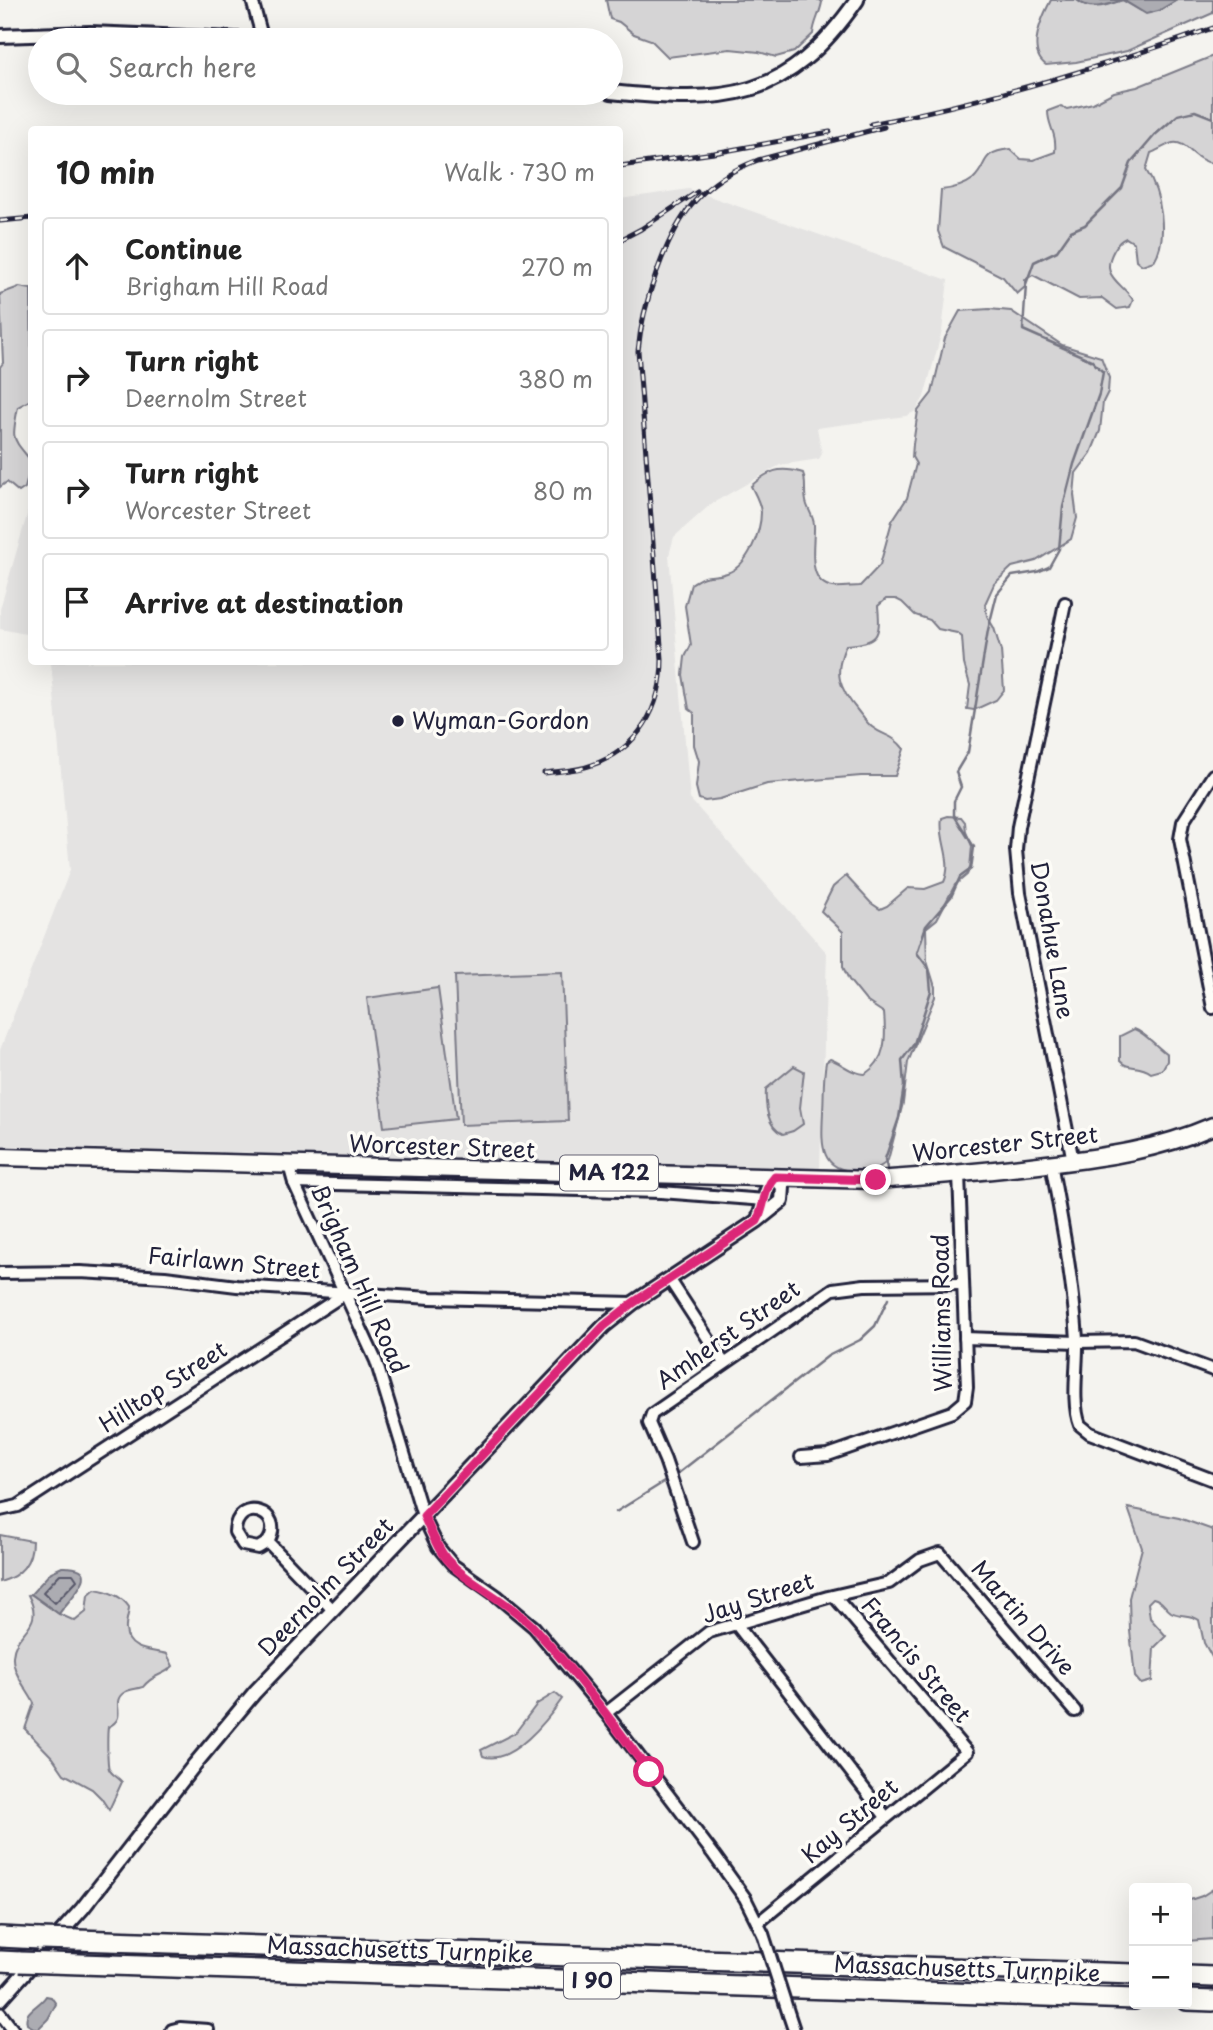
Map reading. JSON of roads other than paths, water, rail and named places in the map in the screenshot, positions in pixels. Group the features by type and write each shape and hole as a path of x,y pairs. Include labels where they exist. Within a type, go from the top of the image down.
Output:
{"highway":[{"name":"Massachusetts Turnpike","path":"0,1937 1129,1974"},
{"name":"Massachusetts Turnpike","path":"0,1961 1129,1999"},
{"path":"1192,1976 1213,1977"},
{"path":"1192,2000 1213,2001"}],"main road":[{"name":"Worcester Street","path":"0,1157 876,1180 959,1174 1148,1149 1213,1126"}],"street":[{"path":"252,0 258,28"},
{"path":"623,93 688,98 722,96 778,78 804,61 829,36 857,0"},
{"path":"0,36 28,35"},
{"name":"Donahue Lane","path":"1065,603 1025,790 1016,850 1020,893 1073,1161"},
{"path":"1213,775 1183,822 1180,839 1209,966 1213,1008"},
{"path":"1051,1163 1071,1273 1077,1342 1078,1422 1082,1428 1213,1480"},
{"name":"Brigham Hill Road","path":"289,1165 294,1182 381,1374 424,1516 438,1547 448,1561 497,1596 534,1628 606,1713 724,1868 761,1928 794,2030"},
{"name":"Williams Road","path":"802,1457 828,1455 960,1408 965,1401 967,1387 959,1174"},
{"path":"757,1221 767,1185 775,1177"},
{"name":"Deernolm Street","path":"0,2000 82,1909 255,1692 592,1338 633,1303 757,1221 782,1201 783,1186 775,1177"},
{"path":"294,1182 648,1192 765,1200"},
{"name":"Fairlawn Street","path":"0,1273 90,1273 431,1298 633,1303"},
{"path":"670,1280 724,1363"},
{"name":"Amherst Street","path":"693,1542 649,1420 652,1414 833,1289 853,1285 964,1284"},
{"name":"Hilltop Street","path":"0,1510 18,1506 346,1293"},
{"path":"965,1338 1134,1341 1213,1370"},
{"path":"268,1542 333,1610"},
{"name":"Jay Street","path":"606,1713 703,1636 834,1596 893,1582 915,1563 939,1553"},
{"name":"Martin Drive","path":"939,1553 1075,1711"},
{"name":"Francis Street","path":"834,1596 967,1752"},
{"path":"736,1624 886,1817"},
{"name":"Kay Street","path":"761,1928 886,1817 967,1752"},
{"path":"0,2013 13,2030"},
{"path":"172,2030 208,2030"}],"water":[{"path":"1077,0 1123,0 1093,7"},
{"path":"1123,0 1177,0 1158,11 1146,14"},
{"path":"62,1567 75,1568 82,1572 84,1577 82,1584 59,1614 31,1594 51,1572"},
{"path":"46,1996 51,1997 56,2004 48,2019 37,2030 27,2024 27,2015"}],"waterway":[{"path":"887,1168 885,1159 899,1118 904,1086 902,1060 914,1044 931,991 929,969 917,953 926,926 951,897 960,877 971,869 974,847 954,815 954,801 961,787 956,772 968,752 988,630 997,594 1012,576 1049,567 1059,549 1063,507 1074,464 1099,394 1103,372 1091,360 1023,330 1026,284 1034,262 1057,251 1071,231 1085,225 1122,188 1131,163 1155,135 1178,115 1195,111 1213,118"},
{"path":"676,1475 828,1356 860,1340 875,1326 888,1299"},
{"path":"616,1512 664,1482"}],"railway":[{"path":"871,124 1044,82 1213,28"},
{"path":"544,773 574,770 609,758 635,737 645,724 658,694 662,659 638,351 650,293 674,232 702,194 724,176 741,167 758,160 884,127"},
{"path":"623,166 714,153 830,132"},
{"path":"623,238 697,192"},
{"path":"0,221 28,218"}],"place":[{"name":"Wyman-Gordon","path":"398,721"}]}
